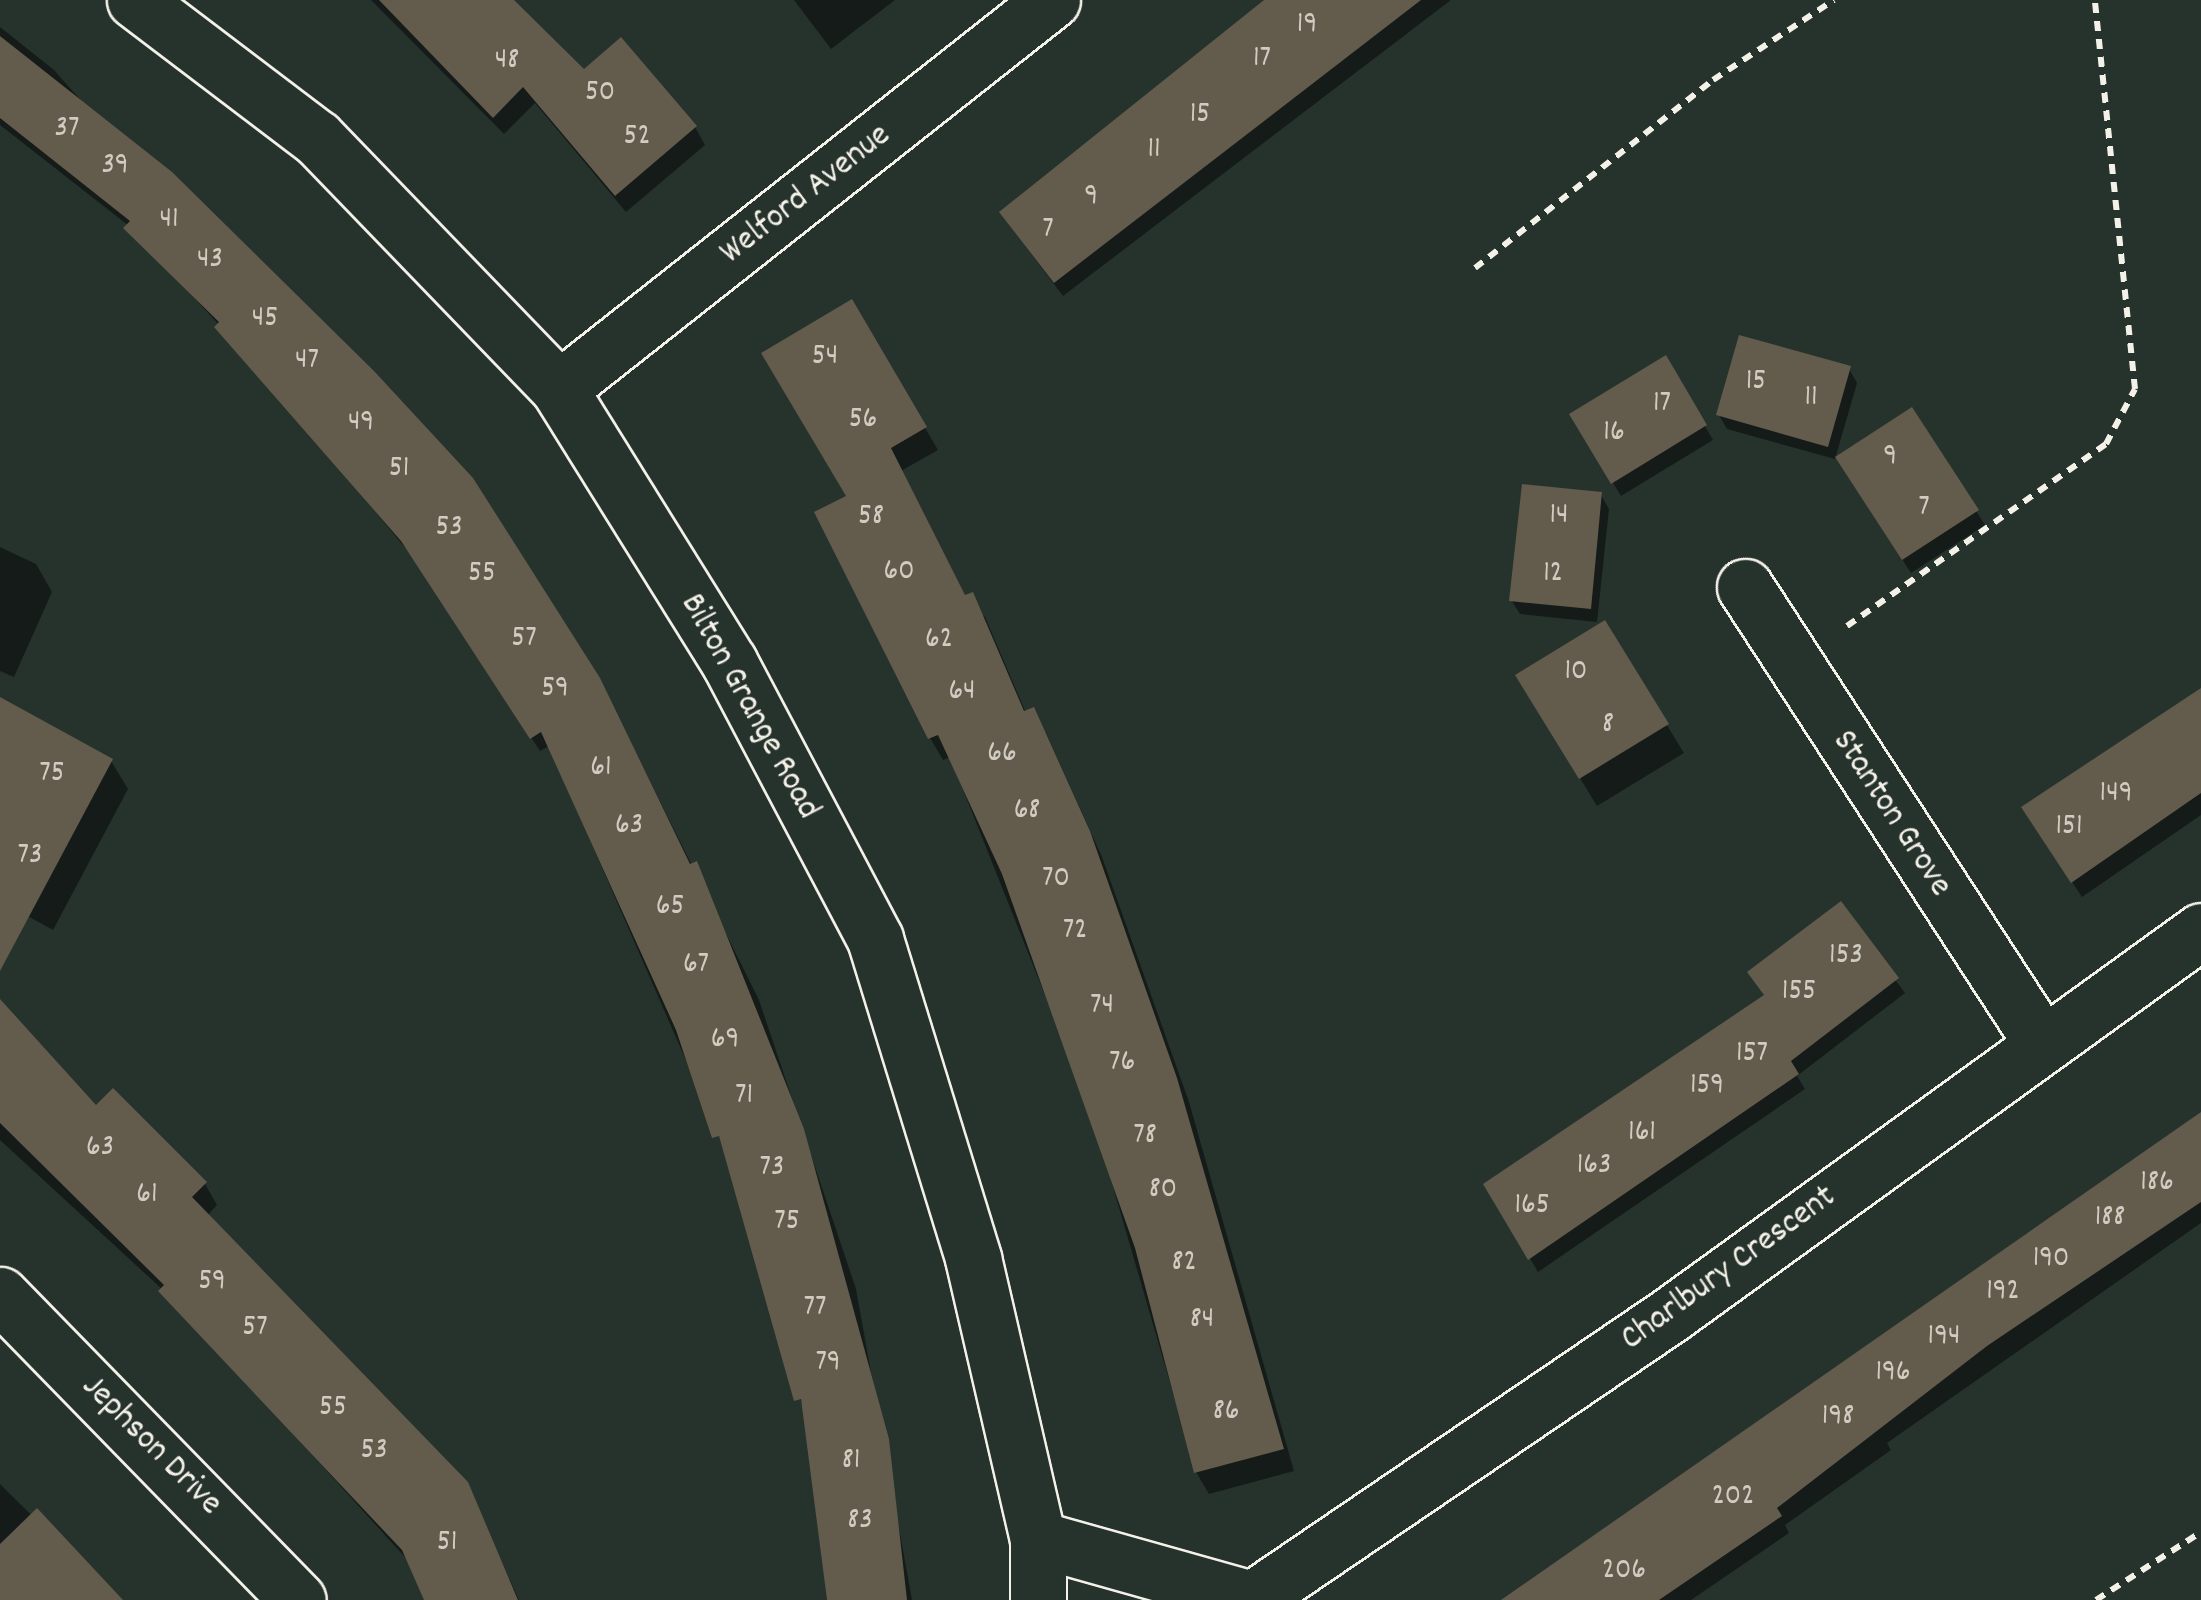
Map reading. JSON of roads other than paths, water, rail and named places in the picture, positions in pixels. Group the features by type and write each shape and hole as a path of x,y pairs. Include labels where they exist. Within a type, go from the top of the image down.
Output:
{"street":[{"name":"Bilton Grange Road","path":"135,0 317,138 559,390 729,662 875,939 973,1258 1038,1539 1038,1600"},
{"name":"Welford Avenue","path":"559,390 1052,0"},
{"name":"Stanton Grove","path":"1744,588 2040,1040"},
{"name":"Charlbury Crescent","path":"1038,1539 1252,1600 1670,1315 2040,1040 2201,931"},
{"name":"Jephson Drive","path":"0,1296 298,1600"}]}
